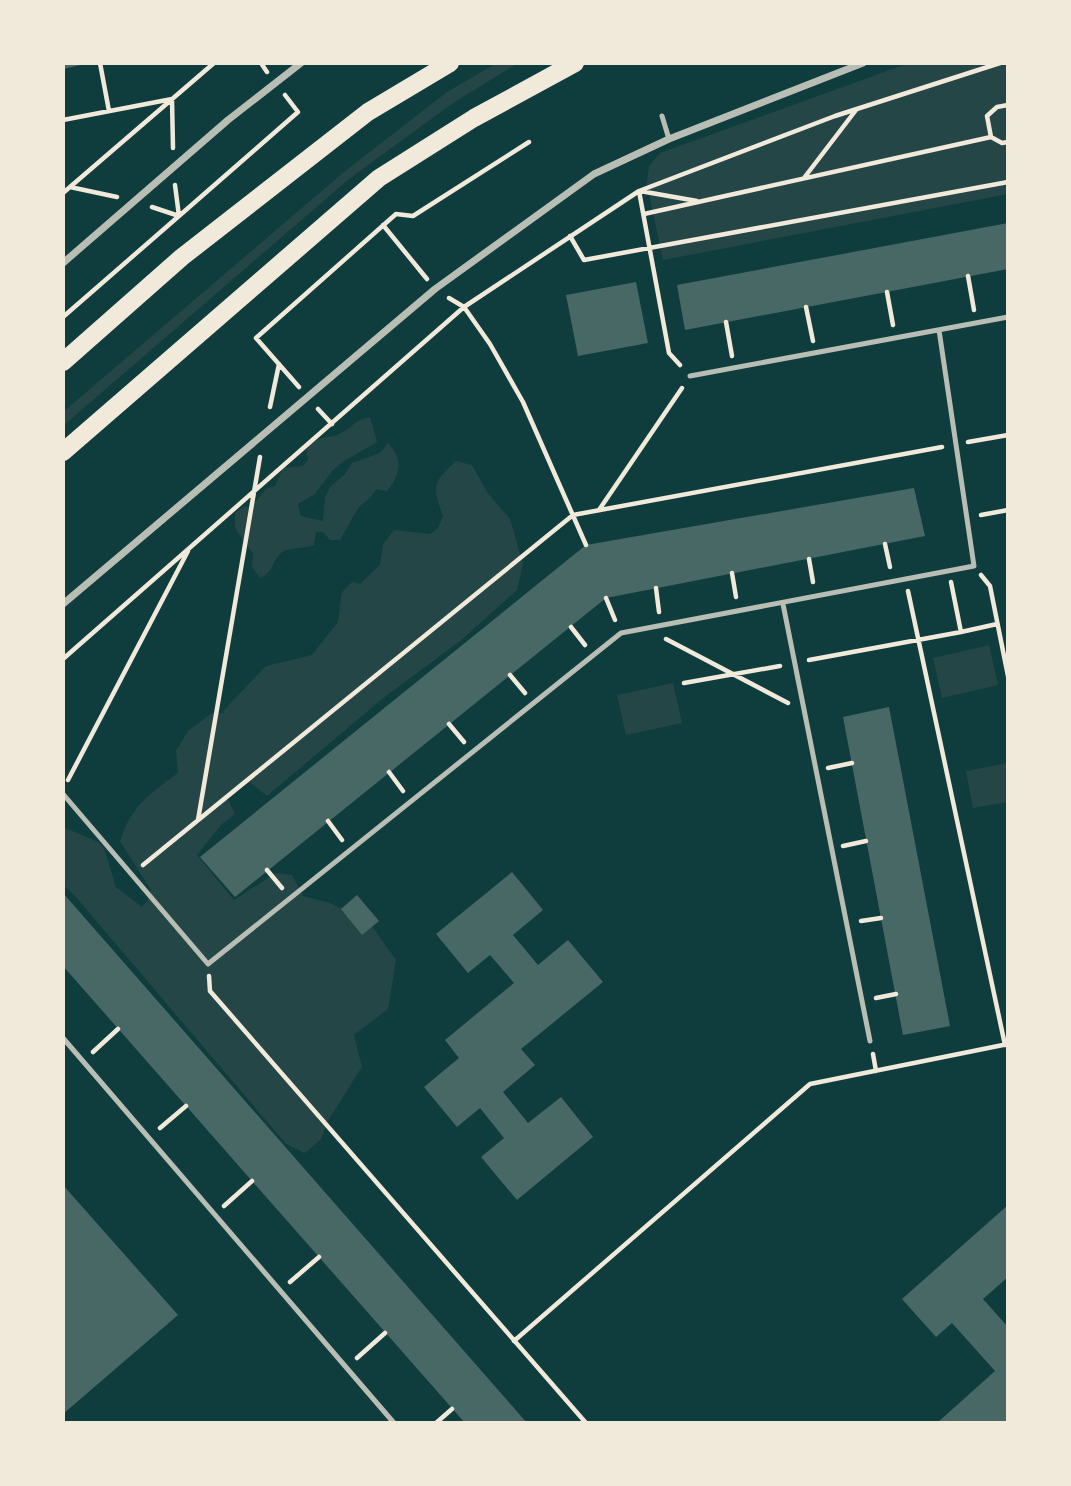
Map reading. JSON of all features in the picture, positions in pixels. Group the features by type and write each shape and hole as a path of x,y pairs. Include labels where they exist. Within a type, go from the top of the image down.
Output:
{"main road":[{"path":"63,362 182,257 368,112 450,63"},
{"path":"63,452 379,178 474,118 575,63"}],"street":[{"path":"63,262 228,120 301,63"},
{"path":"63,604 435,289 594,174 669,139 850,65 863,63"}],"lane":[{"path":"662,116 669,139"},
{"path":"690,376 1008,317"},
{"path":"65,799 208,964 621,633 974,566 939,330"},
{"path":"783,604 870,1041"},
{"path":"63,1038 394,1423"}],"path":[{"path":"100,63 109,111"},
{"path":"63,192 214,63"},
{"path":"63,659 464,307 639,191 856,109 1000,63"},
{"path":"63,120 172,99"},
{"path":"63,317 179,216 172,99"},
{"path":"991,137 987,116 997,107 1008,105"},
{"path":"803,179 856,109"},
{"path":"187,209 284,124"},
{"path":"644,214 991,137 1002,143 1008,142"},
{"path":"332,424 256,338 396,214 413,216 529,142"},
{"path":"570,236 584,260 1008,181"},
{"path":"639,191 702,201"},
{"path":"599,510 690,376 669,353 639,191"},
{"path":"383,225 435,289 464,307 490,344 523,401 586,545"},
{"path":"968,276 977,323"},
{"path":"887,292 896,338"},
{"path":"806,307 815,353"},
{"path":"63,310 71,310"},
{"path":"726,322 734,368"},
{"path":"269,415 279,364"},
{"path":"130,875 573,515 1008,435"},
{"path":"198,820 260,458"},
{"path":"967,518 1008,510"},
{"path":"885,544 893,582"},
{"path":"68,780 190,546"},
{"path":"809,559 815,597"},
{"path":"974,566 990,586 1008,676"},
{"path":"949,571 961,632"},
{"path":"732,573 738,612"},
{"path":"514,1341 810,1084 1006,1044 906,580"},
{"path":"656,588 661,626"},
{"path":"606,598 621,633"},
{"path":"684,683 998,624"},
{"path":"571,626 593,655"},
{"path":"647,629 804,712"},
{"path":"510,675 533,704"},
{"path":"449,724 472,753"},
{"path":"816,770 852,764"},
{"path":"388,772 412,801"},
{"path":"328,821 350,850"},
{"path":"267,870 290,899"},
{"path":"208,964 210,991 586,1423"},
{"path":"82,1061 118,1029"},
{"path":"149,1138 186,1106"},
{"path":"214,1214 252,1181"},
{"path":"280,1290 319,1257"},
{"path":"346,1367 385,1333"},
{"path":"436,1423 452,1409"}],"shaded area":[{"path":"497,63 518,63 453,103 349,179 63,426 63,412 344,172 447,92"},
{"path":"909,63 1008,63 1008,194 663,260 647,184 649,166 660,153"},
{"path":"370,417 377,442 344,461 333,470 315,494 298,504 301,516 323,521 325,497 330,487 345,474 352,463 380,453 388,443 398,461 392,485 387,491 376,489 357,510 340,540 330,540 323,532 316,532 314,545 284,551 268,573 260,578 252,567 253,554 235,528 235,513 243,507 251,507 266,489 275,486 283,468 303,466 308,460 306,449 312,444 346,431"},
{"path":"456,461 472,465 487,492 510,519 523,564 517,590 460,641 382,699 267,796 250,782 226,796 235,814 221,825 197,855 234,900 276,873 292,875 303,896 330,903 369,922 396,960 388,1009 354,1035 362,1067 329,1119 321,1139 305,1153 286,1144 63,885 63,827 98,842 104,848 116,887 142,907 151,890 120,841 136,810 178,773 176,751 188,731 212,713 225,713 223,711 266,666 312,655 338,622 342,592 352,582 360,584 380,565 383,544 394,530 430,534 438,528 443,516 436,486 442,475"},
{"path":"989,645 998,685 942,698 933,658"},
{"path":"673,683 682,723 626,735 617,695"},
{"path":"1008,763 1008,802 973,808 966,771"}],"building":[{"path":"63,63 85,63 85,64 63,69"},
{"path":"1008,223 1008,269 685,330 677,285"},
{"path":"636,282 648,343 578,356 566,295"},
{"path":"914,488 925,536 606,598 235,897 200,857 586,545"},
{"path":"889,707 950,1026 903,1035 843,717"},
{"path":"512,872 543,910 513,935 538,965 568,940 603,982 521,1049 535,1065 503,1092 528,1123 561,1097 593,1137 517,1200 481,1157 504,1138 480,1108 457,1127 424,1087 459,1058 445,1040 514,983 490,955 468,973 436,934"},
{"path":"63,893 527,1423 465,1423 63,966"},
{"path":"357,895 379,921 362,935 341,909"},
{"path":"63,1185 178,1315 63,1414"},
{"path":"1008,1205 1008,1277 983,1299 1008,1327 1008,1423 937,1423 995,1371 952,1323 936,1337 902,1299"}]}
